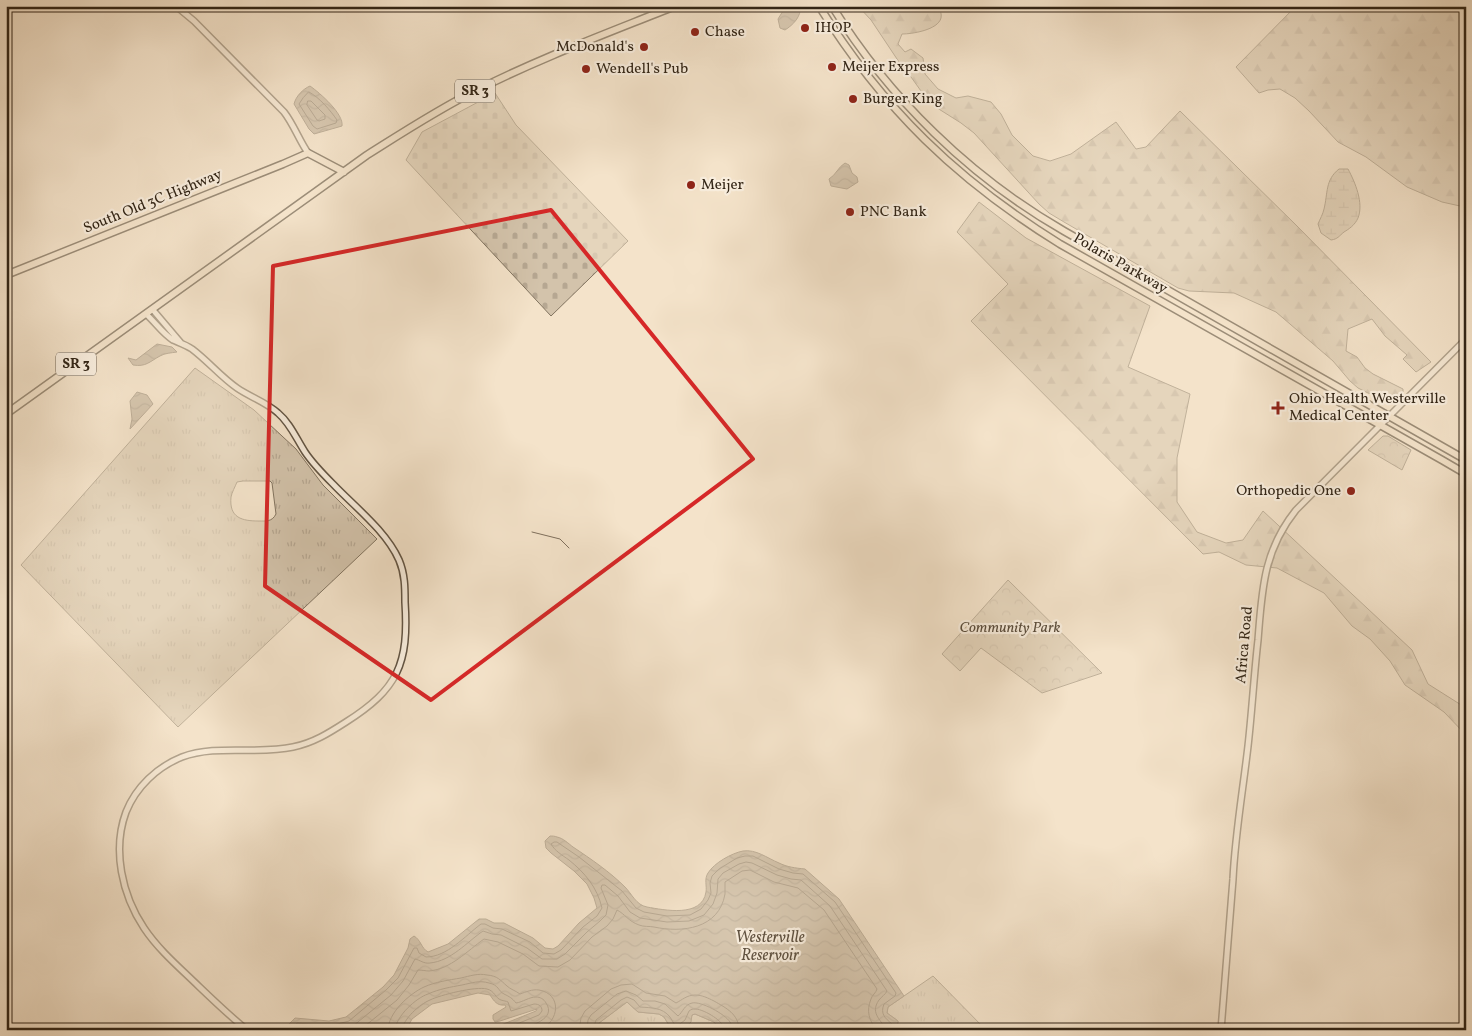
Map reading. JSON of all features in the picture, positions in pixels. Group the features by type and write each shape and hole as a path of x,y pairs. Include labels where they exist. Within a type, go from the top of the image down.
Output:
{"main road":[{"name":"SR 3","path":"6,414 367,155 418,123 476,91 543,60 675,6"},
{"name":"Polaris Parkway","path":"819,6 837,36 856,62 878,91 908,124 950,165 1006,209 1060,244 1466,474"},
{"name":"Polaris Parkway","path":"832,6 870,60 908,106 963,159 1008,195 1061,230 1466,460"},
{"path":"308,153 344,172"},
{"name":"South Old 3C Highway","path":"6,275 308,153"}],"street":[{"path":"176,6 194,21 284,112 308,153"},
{"path":"153,310 182,343 197,353 234,386 271,407 285,419 318,469 388,542 400,565 405,589 406,635 402,661 389,686 370,706 322,736 297,747 200,752 180,758 162,768 146,781 134,796 126,814 120,837 120,865 126,891 138,919 167,956 246,1030"},
{"path":"146,314 173,340 182,343"},
{"name":"Africa Road","path":"1221,1030 1234,856 1247,754 1264,579 1272,552 1288,520 1466,339"}],"highlighted area":[{"path":"551,210 753,459 431,700 265,586 273,266"}],"green space":[{"path":"858,6 939,6 941,16 935,26 902,34 898,44 905,52 911,49 923,58 925,74 938,89 956,98 968,96 991,102 1001,114 1012,135 1033,156 1050,161 1071,154 1116,122 1136,149 1146,147 1180,111 1431,362 1416,372 1403,359 1407,355 1385,336 1372,319 1348,329 1346,351 1357,357 1365,368 1373,374 1403,389 1403,392 1396,398 1368,393 1350,381 1333,361 1276,312 1234,293 1189,291 1178,288 1049,213 974,133 934,106 926,98 903,68 871,20"},
{"path":"1296,6 1466,6 1466,212 1460,206 1442,202 1407,187 1366,157 1338,142 1295,98 1280,89 1259,93 1236,67"},
{"path":"495,93 516,125 628,241 551,316 406,160 422,132"},
{"path":"1339,169 1348,169 1351,174 1358,193 1360,212 1352,226 1337,238 1331,240 1321,233 1318,224 1324,211 1329,182"},
{"path":"979,202 1026,238 1150,306 1128,367 1190,394 1177,458 1177,502 1197,532 1226,543 1243,540 1263,511 1412,650 1428,684 1466,708 1466,735 1444,712 1405,685 1390,661 1370,639 1352,626 1324,593 1277,568 1246,565 1219,552 1203,554 971,321 1008,284 957,232"},
{"path":"195,368 254,410 296,449 323,485 377,539 178,727 21,565","holes":["270,481 272,483 276,514 271,520 253,521 242,519 234,514 231,497 237,482"]},
{"path":"1383,436 1388,436 1411,450 1402,470 1368,450"},
{"name":"Community Park","path":"1008,580 1102,673 1042,693 981,648 960,671 942,654"},
{"path":"933,976 986,1030 897,1030 898,1021 887,1013 888,1007"},
{"path":"627,1002 638,1012 659,1014 664,1017 672,1030 598,1030 599,1023"},
{"path":"695,1014 714,1022 721,1030 680,1030 688,1024 692,1015"}],"water":[{"path":"786,6 800,6 800,13 791,26 785,30 780,28 778,19"},
{"path":"310,86 335,110 342,121 342,126 314,134 309,129 294,104 300,93"},
{"path":"845,163 849,165 858,182 847,189 831,186 829,179"},
{"path":"157,344 172,347 177,352 164,354 147,364 141,365 133,365 128,358 136,360"},
{"path":"137,392 147,395 153,404 130,429 132,419 130,401"},
{"name":"Westerville Reservoir","path":"550,836 564,840 600,866 625,887 634,899 643,906 663,910 690,909 697,906 703,900 706,892 706,878 711,869 724,859 739,852 752,851 785,865 805,869 839,899 904,996 888,1007 887,1013 898,1021 897,1030 721,1030 714,1022 695,1014 692,1015 691,1022 687,1026 672,1030 664,1017 659,1014 638,1012 627,1002 599,1023 598,1030 493,1030 537,1009 495,1022 493,1015 506,1007 505,1005 498,1004 490,995 478,993 432,1004 412,1019 406,1030 283,1030 295,1018 329,1021 346,1017 383,987 394,975 408,948 410,939 414,936 428,952 448,944 479,919 486,919 494,923 504,923 533,938 545,948 553,949 558,946 579,923 597,908 587,884 546,848 545,841"}],"waterway":[{"path":"532,532 560,539 569,548"}],"place":[{"name":"IHOP","path":"805,28"},
{"name":"Chase","path":"695,32"},
{"name":"McDonald's","path":"644,47"},
{"name":"Meijer Express","path":"832,67"},
{"name":"Wendell's Pub","path":"586,69"},
{"name":"Burger King","path":"853,99"},
{"name":"Meijer","path":"691,185"},
{"name":"PNC Bank","path":"850,212"},
{"name":"Ohio Health Westerville Medical Center","path":"1278,408"},
{"name":"Orthopedic One","path":"1351,491"}]}
